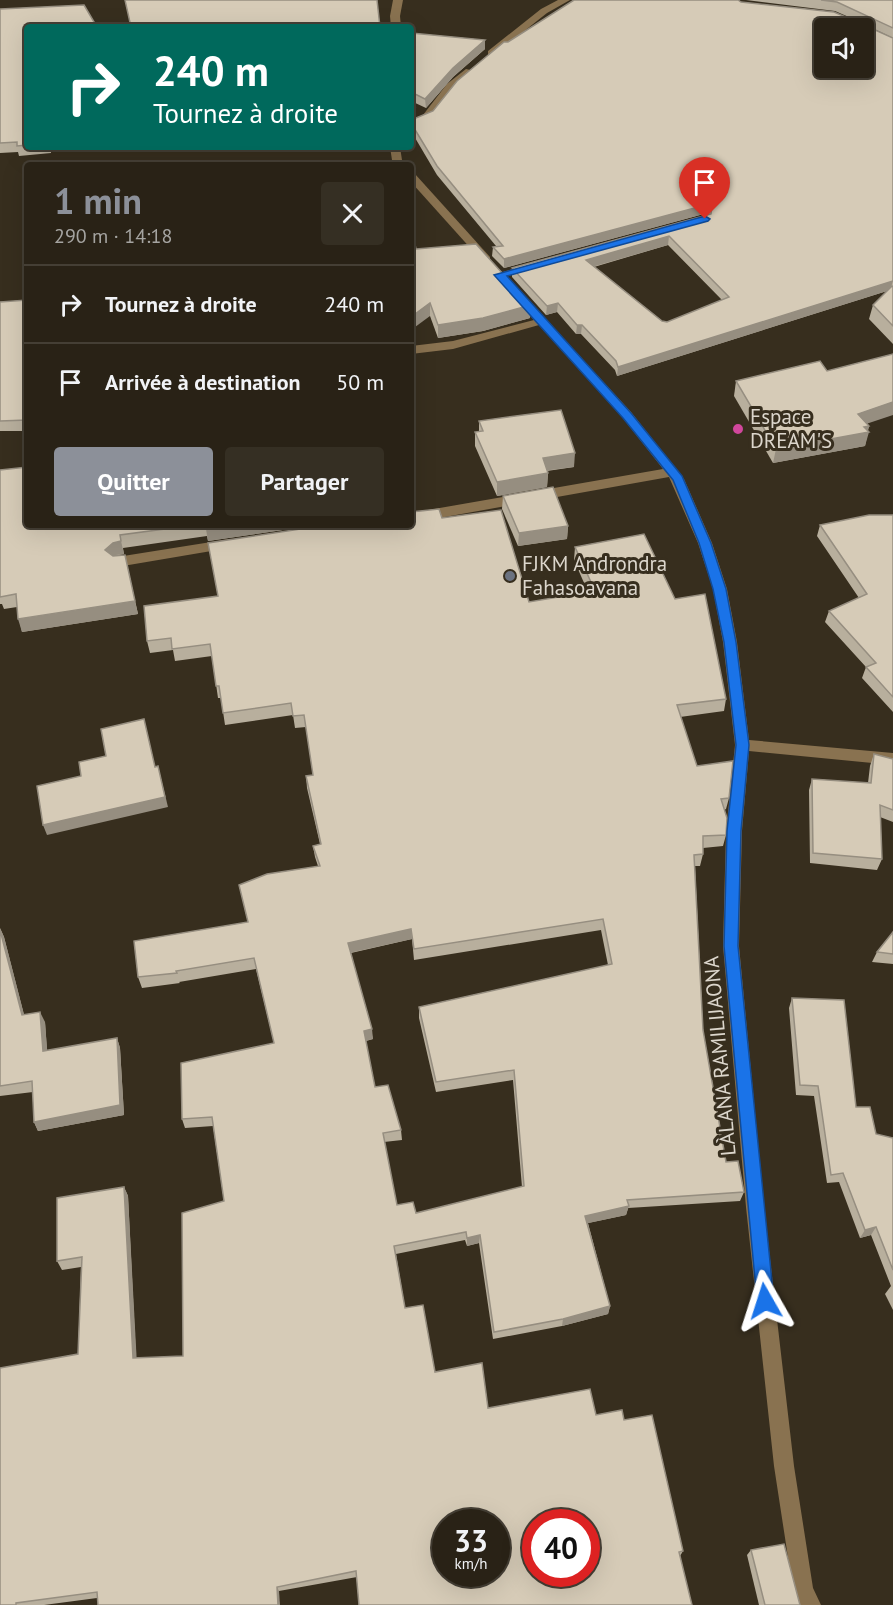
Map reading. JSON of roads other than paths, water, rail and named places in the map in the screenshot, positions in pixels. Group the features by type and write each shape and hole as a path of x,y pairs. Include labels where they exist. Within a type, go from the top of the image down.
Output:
{"street":[{"path":"396,24 398,0"},
{"path":"414,122 481,61 544,11 565,0"},
{"name":"LÀLANA RAMILIJAONA","path":"414,179 627,415 672,472 688,499 720,589 730,642 742,745 734,831 731,946 755,1208 784,1466 803,1590 811,1605"},
{"path":"500,275 545,262"},
{"path":"414,350 453,345 542,321"},
{"path":"414,517 672,472"},
{"path":"117,562 241,543"},
{"path":"742,745 893,759"}],"place":[{"name":"Espace DREAM'S","path":"738,429"},
{"name":"FJKM Androndra Fahasoavana","path":"510,576"}]}
